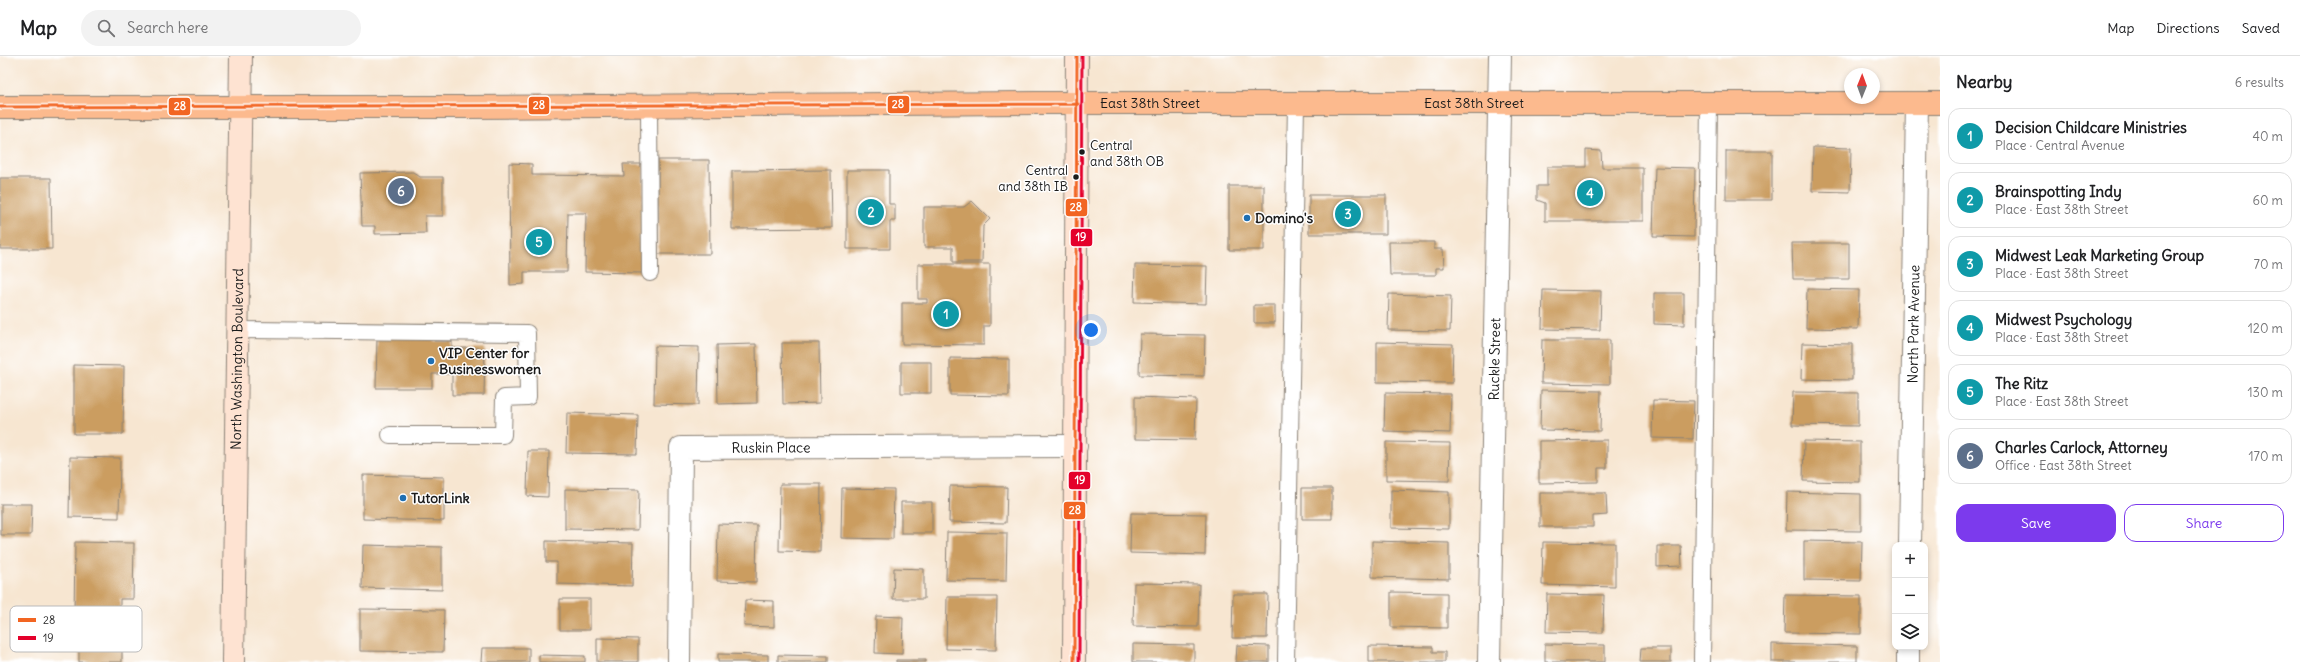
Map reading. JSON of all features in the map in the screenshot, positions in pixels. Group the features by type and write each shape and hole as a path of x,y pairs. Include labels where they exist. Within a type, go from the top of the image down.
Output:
{"main road":[{"name":"East 38th Street","path":"0,108 1078,104 1940,103"}],"street":[{"name":"North Washington Boulevard","path":"234,662 241,56"},
{"path":"1074,662 1078,104 1077,56"},
{"name":"Ruckle Street","path":"1489,662 1500,56"},
{"name":"North Park Avenue","path":"1910,542 1917,103"},
{"name":"Ruskin Place","path":"679,662 681,448 1076,446"},
{"path":"1908,650 1908,662"}],"lane":[{"path":"1286,662 1296,104"},
{"path":"1702,662 1709,104"},
{"path":"649,106 650,273"},
{"path":"238,330 526,333 528,398 504,398 503,435 390,435"}],"building":[{"path":"1813,147 1851,148 1850,192 1812,191"},
{"path":"1586,150 1601,151 1602,168 1643,168 1643,221 1545,221 1545,203 1537,200 1537,186 1547,186 1547,167 1586,167"},
{"path":"1726,151 1772,151 1772,200 1726,200"},
{"path":"658,160 709,160 710,254 658,254"},
{"path":"509,163 532,164 532,175 624,176 623,164 644,164 642,273 585,272 586,213 568,213 567,272 524,272 524,284 510,285"},
{"path":"1655,167 1695,168 1694,237 1653,236"},
{"path":"831,170 832,228 732,229 732,171"},
{"path":"847,170 889,170 889,204 895,204 895,221 890,221 890,249 847,249"},
{"path":"413,172 420,177 443,177 443,216 425,216 426,233 375,234 375,226 362,226 360,173"},
{"path":"0,178 51,178 52,249 0,249"},
{"name":"Domino's","path":"1229,186 1264,186 1264,250 1229,250"},
{"path":"1309,195 1386,195 1386,234 1309,234"},
{"path":"972,201 990,219 983,226 982,262 953,262 953,247 924,247 924,207 964,207"},
{"path":"1389,242 1434,242 1434,249 1443,249 1444,268 1436,268 1436,275 1390,275"},
{"path":"1792,243 1849,243 1849,279 1793,279"},
{"path":"918,264 990,264 990,326 984,326 984,345 902,344 902,303 927,303 927,299 918,299"},
{"path":"1135,265 1207,266 1206,304 1134,302"},
{"path":"1807,289 1859,290 1858,329 1806,328"},
{"path":"1543,290 1601,291 1600,330 1542,329"},
{"path":"1654,293 1684,293 1684,325 1654,324"},
{"path":"1389,294 1451,296 1450,331 1388,330"},
{"path":"1254,305 1275,305 1275,323 1254,323"},
{"path":"1140,334 1205,335 1204,376 1139,375"},
{"name":"VIP Center for Businesswomen","path":"377,336 434,337 434,341 452,341 452,348 485,348 484,395 452,395 452,374 432,374 432,388 376,388"},
{"path":"1542,340 1610,340 1610,384 1541,383"},
{"path":"1377,342 1453,344 1452,383 1377,382"},
{"path":"782,343 819,343 820,403 783,404"},
{"path":"1802,343 1852,344 1852,380 1801,379"},
{"path":"756,344 757,403 718,404 717,345"},
{"path":"655,346 699,347 698,405 654,404"},
{"path":"950,358 1009,359 1009,396 950,395"},
{"path":"901,362 931,362 931,393 901,393"},
{"path":"74,365 124,366 123,434 74,434"},
{"path":"1541,390 1601,391 1600,431 1540,430"},
{"path":"1793,392 1858,393 1858,426 1792,425"},
{"path":"1385,393 1451,394 1450,433 1384,431"},
{"path":"1135,397 1196,399 1195,440 1135,439"},
{"path":"1653,400 1694,401 1693,439 1652,438"},
{"path":"567,413 638,415 637,454 566,453"},
{"path":"1607,440 1607,468 1598,468 1598,482 1539,483 1539,441"},
{"path":"1804,441 1860,442 1860,482 1803,481"},
{"path":"1386,442 1450,443 1449,481 1386,480"},
{"path":"528,451 549,451 548,497 527,496"},
{"path":"70,457 120,458 119,518 69,517"},
{"name":"TutorLink","path":"363,475 444,477 444,521 363,519"},
{"path":"780,484 821,484 820,552 779,551"},
{"path":"950,486 1007,487 1006,523 949,522"},
{"path":"842,488 894,489 893,539 841,538"},
{"path":"1302,488 1332,488 1332,519 1302,519"},
{"path":"565,489 639,490 638,530 565,529"},
{"path":"1391,490 1449,492 1449,529 1391,528"},
{"path":"1787,492 1861,494 1861,531 1786,530"},
{"path":"1540,493 1606,493 1607,515 1593,516 1593,527 1540,527"},
{"path":"901,502 932,502 932,533 901,533"},
{"path":"1,504 32,504 31,535 1,535"},
{"path":"1131,513 1206,514 1205,555 1130,553"},
{"path":"718,524 757,525 756,582 717,581"},
{"path":"947,532 1007,533 1006,581 946,580"},
{"path":"546,541 633,543 632,586 557,584 557,562 546,562"},
{"path":"1372,541 1449,543 1449,579 1372,577"},
{"path":"1804,541 1862,542 1861,581 1804,580"},
{"path":"75,542 134,543 133,599 120,599 120,606 74,606"},
{"path":"1543,542 1615,543 1615,587 1542,585"},
{"path":"363,545 442,547 442,590 362,588"},
{"path":"1657,546 1681,546 1682,566 1657,567"},
{"path":"894,568 924,569 924,599 893,599"},
{"path":"1134,583 1199,584 1198,627 1133,626"},
{"path":"1391,592 1447,593 1447,628 1391,627"},
{"path":"1233,594 1268,594 1267,638 1232,638"},
{"path":"1547,594 1604,595 1603,633 1546,632"},
{"path":"1785,595 1861,596 1861,634 1784,633"},
{"path":"947,597 997,597 996,650 946,649"},
{"path":"560,599 590,599 590,630 560,630"},
{"path":"745,600 774,601 774,627 744,626"},
{"path":"360,609 444,610 443,652 360,651"},
{"path":"876,616 903,617 902,654 875,653"},
{"path":"597,638 638,639 638,662 597,662"},
{"path":"1133,644 1194,645 1194,662 1133,662"},
{"path":"1545,644 1605,645 1605,662 1545,662"},
{"path":"1772,644 1857,646 1857,662 1772,662"},
{"path":"1237,645 1269,646 1269,662 1236,662"},
{"path":"1369,646 1433,647 1433,652 1445,652 1445,662 1369,662"},
{"path":"482,648 529,648 529,662 481,662"},
{"path":"1641,648 1671,648 1671,662 1640,662"},
{"path":"79,652 122,652 122,662 79,662"},
{"path":"718,654 768,655 768,662 718,662"},
{"path":"539,655 585,656 585,662 539,662"},
{"path":"778,655 828,656 828,662 778,662"},
{"path":"896,660 926,660 926,662 896,662"}],"transit line":[{"name":"28","path":"1074,662 1077,56"},
{"name":"19","path":"1079,662 1082,56"},
{"name":"28","path":"0,107 1078,104"}],"place":[{"name":"Central and 38th OB","path":"1082,152"},
{"name":"Central and 38th IB","path":"1076,177"},
{"name":"Charles Carlock, Attorney","path":"401,191"},
{"name":"Midwest Psychology","path":"1590,193"},
{"name":"Brainspotting Indy","path":"871,212"},
{"name":"Midwest Leak Marketing Group","path":"1348,214"},
{"name":"Domino's","path":"1247,218"},
{"name":"The Ritz","path":"539,242"},
{"name":"Decision Childcare Ministries","path":"946,314"},
{"name":"VIP Center for Businesswomen","path":"431,361"},
{"name":"TutorLink","path":"403,498"}]}
